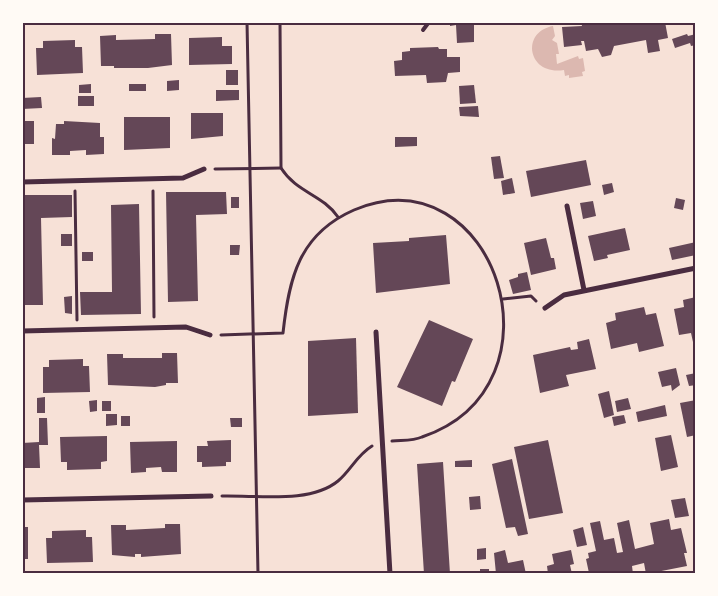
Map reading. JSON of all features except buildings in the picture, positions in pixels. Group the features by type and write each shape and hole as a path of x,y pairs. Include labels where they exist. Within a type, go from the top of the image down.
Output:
{"street":[{"path":"22,182 183,178 204,169"},
{"path":"567,206 584,290"},
{"path":"545,308 558,298 584,290 696,268"},
{"path":"22,331 186,327 210,335"},
{"path":"376,332 390,574"},
{"path":"22,500 211,496"}],"lane":[{"path":"423,30 429,22"}],"path":[{"path":"247,22 258,574"},
{"path":"280,22 281,168 289,180 327,204 338,217"},
{"path":"204,169 281,168"},
{"path":"153,179 154,327"},
{"path":"74,180 77,329"},
{"path":"210,335 283,333 287,293 300,256 320,231 338,217 365,206 385,202 420,204 454,220 480,245 490,261 503,299 503,333 500,356 487,387 471,408 449,426 421,438 382,442 362,452 339,480 321,492 306,496 211,496"},
{"path":"503,299 531,296 545,308"}],"shaded area":[{"path":"553,26 555,36 552,40 557,43 559,54 556,54 557,64 578,56 579,59 583,58 585,71 582,72 583,76 569,78 569,75 565,76 564,70 552,70 542,66 536,60 532,44 536,36 543,30"}]}
